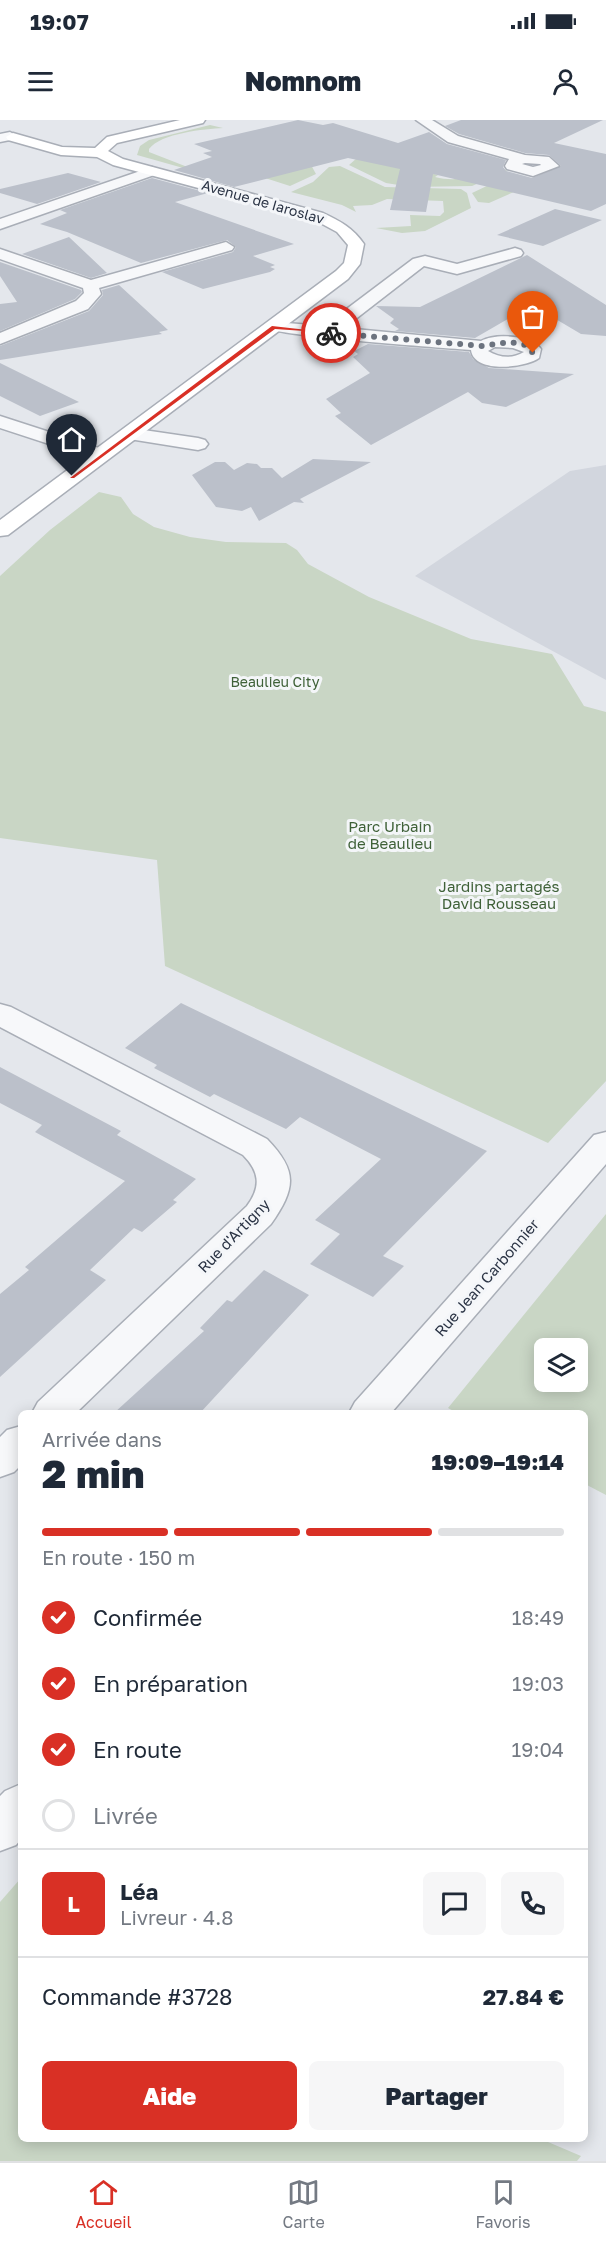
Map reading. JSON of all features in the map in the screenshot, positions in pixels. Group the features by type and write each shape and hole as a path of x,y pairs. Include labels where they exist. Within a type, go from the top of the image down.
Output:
{"street":[{"path":"100,151 118,138 198,120"},
{"path":"423,120 453,139 524,159"},
{"name":"Avenue de Iaroslav","path":"0,530 342,275 352,264 356,244 349,234 336,224 298,209 118,162 100,151 61,151 6,136"},
{"path":"0,224 152,171"},
{"path":"0,254 90,285 226,247"},
{"path":"326,333 419,262 425,261 458,269 515,253"},
{"path":"0,339 82,305 93,294 90,285"},
{"path":"274,327 482,346"},
{"path":"0,422 101,455"},
{"path":"130,434 198,444"},
{"name":"Rue d'Artigny","path":"0,1014 255,1147 265,1156 275,1176 273,1197 259,1215 54,1410"},
{"name":"Rue Jean Carbonnier","path":"371,1410 606,1143"},
{"path":"0,1461 18,1444"},
{"path":"0,1830 18,1809"}],"shaded area":[{"path":"606,465 606,680 415,576 570,471"}],"green space":[{"path":"210,125 223,128 173,136 163,139 149,149 149,152 208,175 137,155 140,146 149,140"},
{"path":"357,158 434,174 438,175 435,177 444,179 470,178 504,169 507,171 472,186 411,187 386,183 349,165"},
{"path":"311,165 316,174 290,186 262,177"},
{"path":"340,166 385,187 461,189 467,193 471,208 425,231 402,233 376,228 411,226 410,215 440,216 444,212 443,201 387,199 372,205 353,206 356,212 342,205 291,192 313,182 329,167"},
{"path":"512,174 519,175 523,188 489,203 478,202 472,193"},
{"name":"Parc Urbain de Beaulieu","path":"99,492 121,497 133,514 154,527 190,537 226,542 286,543 297,550 308,564 369,597 471,639 552,654 584,706 606,712 606,1081 548,1143 165,966 157,860 0,838 0,576 50,530"},
{"path":"606,1214 606,1495 588,1486 588,1410 452,1410 448,1408"},
{"path":"18,1881 18,2142 548,2142 581,2156 577,2161 0,2161 0,1902"}],"building":[{"path":"298,120 323,125 333,123 398,143 429,132 447,144 506,160 503,167 506,171 532,178 561,166 549,155 525,153 459,134 445,126 461,120 603,120 554,143 606,154 606,204 591,211 433,174 426,212 390,210 400,169 348,158 234,187 174,170 212,157 203,153 212,151 194,144"},
{"path":"68,173 101,182 37,204 0,193 0,189"},
{"path":"152,178 208,193 175,202 294,244 253,256 275,265 270,267 275,269 270,272 203,289 162,272 233,252 236,247 227,240 141,263 67,232 40,224 67,213 60,210"},
{"path":"555,209 602,220 543,246 497,235"},
{"path":"69,237 107,273 91,278 22,254"},
{"path":"527,255 606,305 606,336 581,334 532,305 475,338 395,331 399,329 390,323 394,319 376,306 420,307"},
{"path":"0,262 82,292 75,299 0,331 0,304 17,302 0,276"},
{"path":"119,285 168,330 159,332 162,334 0,360 0,346 89,311 103,295 102,290"},
{"path":"368,344 469,352 473,359 489,368 574,374 506,407 482,403 468,392 371,445 335,416 341,413 326,399 370,373 353,357 358,354 354,351"},
{"path":"0,363 79,402 40,416 0,396"},
{"path":"313,459 371,462 300,499 304,503 294,502 259,521 251,507 242,511 216,507 192,475 215,462 225,462 234,470 247,463 257,464 261,468 272,468 282,478"},
{"path":"181,1003 487,1151 383,1256 404,1266 373,1297 310,1264 340,1234 315,1220 381,1159 300,1117 286,1129 214,1094 210,1097 154,1068 157,1065 125,1048"},
{"path":"0,1067 121,1131 117,1135 196,1179 173,1200 177,1202 142,1232 134,1228 90,1270 106,1280 0,1377 0,1294 29,1270 25,1267 125,1181 35,1132 42,1125 0,1103"},
{"path":"264,1270 309,1295 203,1410 117,1410 204,1331 200,1328 227,1300 232,1302"}],"way so far":[{"path":"331,333 482,346 492,342 509,342 525,345 532,349 533,353"}],"route":[{"path":"72,476 274,327 331,333"}],"park label":[{"name":"Beaulieu City","path":"275,682"},
{"name":"Jardins partagés David Rousseau","path":"499,896"}]}
